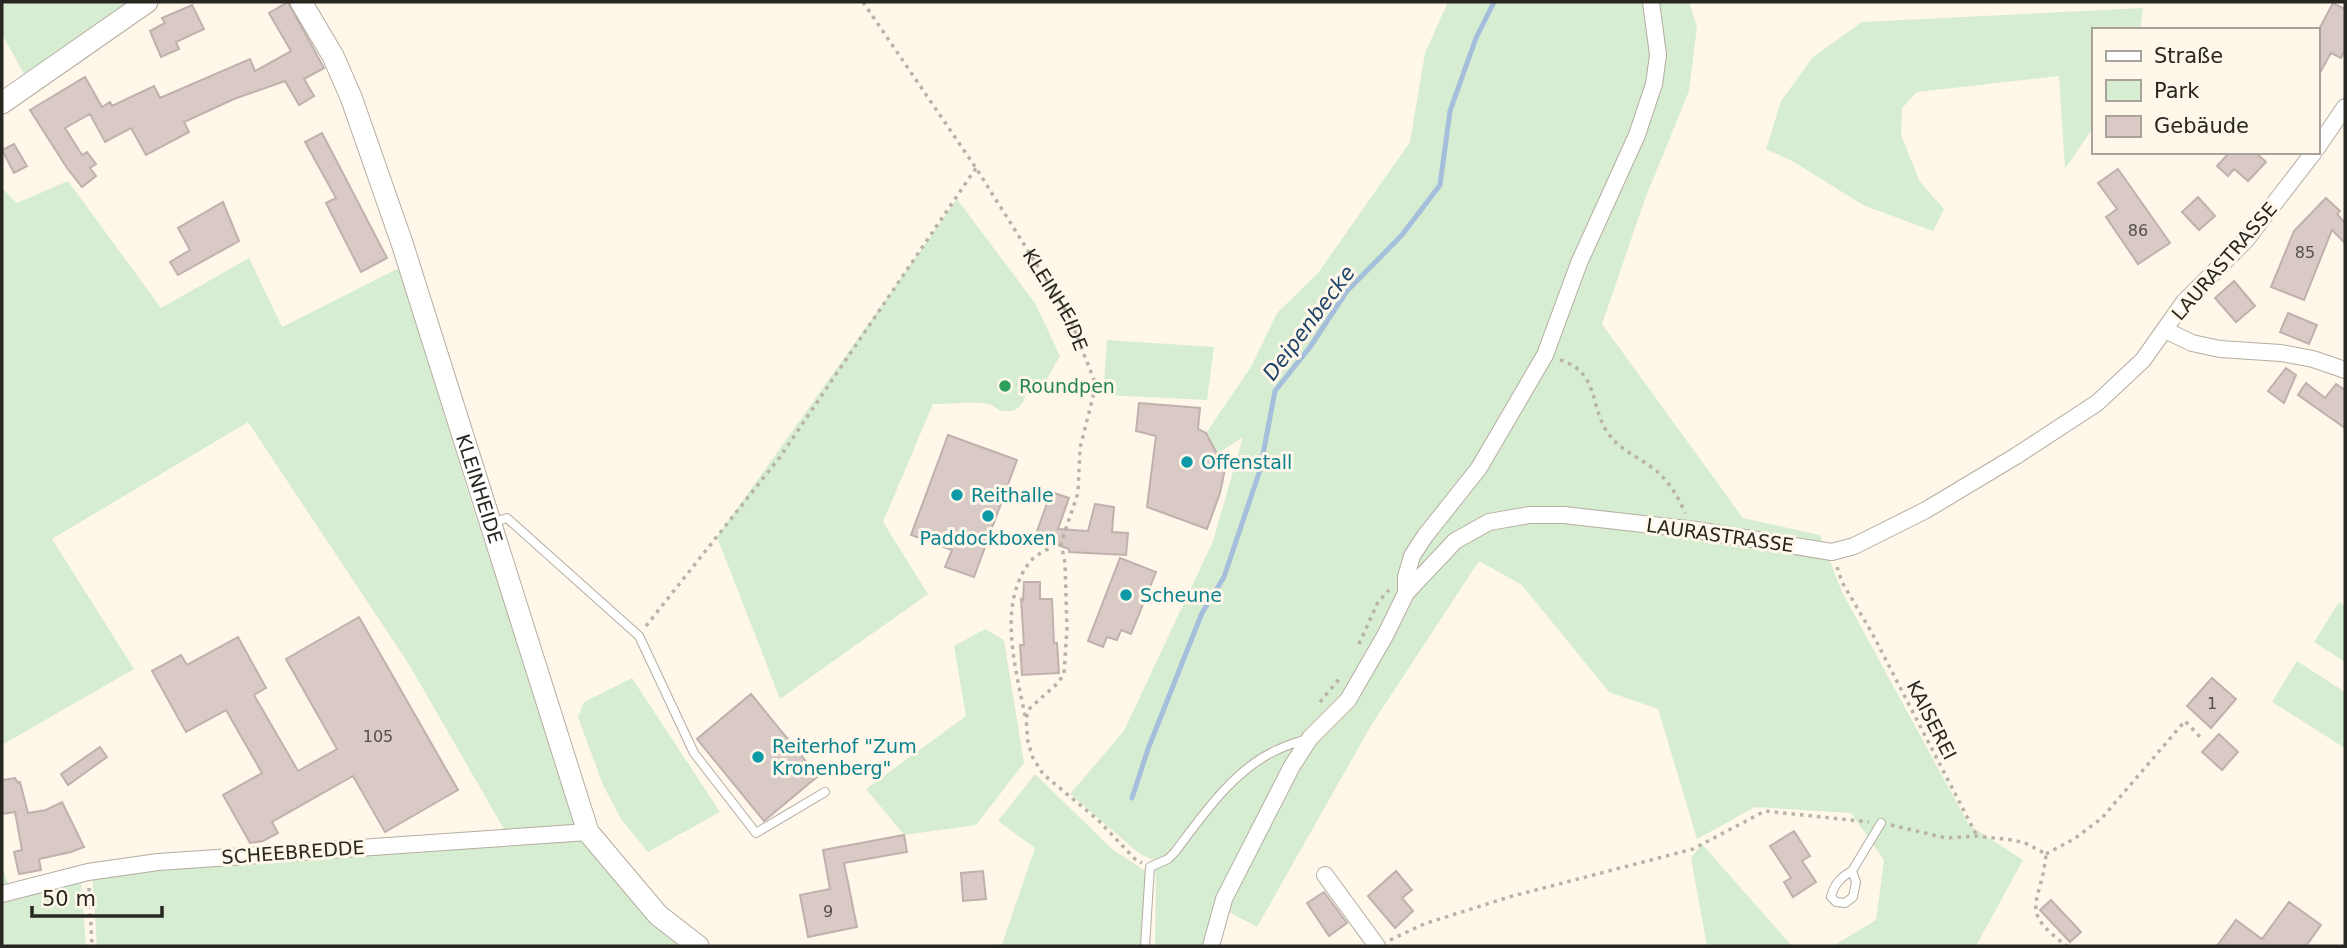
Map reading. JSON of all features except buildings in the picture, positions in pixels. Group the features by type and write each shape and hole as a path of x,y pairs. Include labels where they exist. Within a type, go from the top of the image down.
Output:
{"street":[{"path":"2,103 147,2"},
{"name":"KLEINHEIDE","path":"301,2 333,56 351,97 402,243 489,524 589,832 658,915 698,946"},
{"path":"1406,585 1412,556 1479,468 1545,355 1564,301 1637,135 1654,84 1658,55 1651,2"},
{"name":"LAURASTRASSE","path":"2319,146 2345,107"},
{"name":"LAURASTRASSE","path":"1211,946 1224,899 1292,766 1310,738 1348,700 1386,634 1406,585 1455,541 1489,522 1529,515 1564,515 1686,528 1832,552 1854,546 1926,510 2097,403 2143,360 2184,302 2246,240 2313,154"},
{"path":"2165,330 2192,343 2220,349 2281,353 2313,359 2345,370"},
{"name":"SCHEEBREDDE","path":"2,894 88,872 158,862 589,832"},
{"path":"1325,875 1377,946"}],"lane":[{"path":"489,524 507,518 639,636 694,752 757,832 825,792"},
{"path":"1146,946 1150,867 1168,859 1217,797 1249,769 1275,750 1310,738"},
{"path":"1852,871 1881,823"}],"path":[{"name":"KLEINHEIDE","path":"863,2 976,169 1069,316 1096,385 1080,448 1078,493 1061,543 1065,563 1067,629 1064,673 1059,682 1030,708 1026,718"},
{"path":"639,636 780,457 976,169"},
{"path":"1545,355 1567,362 1580,370 1592,387 1600,415 1611,437 1656,470 1675,491 1686,515 1686,528"},
{"path":"1061,543 1030,561 1012,597 1012,642 1028,742 1033,758 1043,774 1098,820 1135,859 1150,867"},
{"name":"KAISEREI","path":"1832,552 1842,582 1872,633 1978,836 2025,843 2046,854"},
{"path":"1354,654 1378,602 1387,592 1406,585"},
{"path":"1317,706 1341,676"},
{"path":"2067,946 2042,925 2034,909 2046,854 2074,839 2102,818 2185,721 2201,737"},
{"path":"1377,946 1424,924 1509,897 1693,849 1765,811"},
{"path":"88,872 92,946"}],"green space":[{"path":"2,2 134,2 26,78 2,34"},
{"path":"1448,2 1689,2 1697,27 1689,91 1645,199 1602,324 1743,518 1820,535 1842,592 1969,825 2023,860 1976,946 1833,946 1876,920 1884,860 1851,813 1755,807 1697,839 1658,709 1609,692 1522,585 1479,561 1372,724 1257,927 1216,905 1206,946 1155,946 1156,877 1153,860 1140,854 1070,794 1124,731 1213,541 1243,437 1217,454 1206,433 1251,367 1277,313 1318,273 1410,142 1425,53"},
{"path":"2143,8 2140,28 2092,28 2092,129 2065,169 2059,76 1917,92 1902,108 1901,135 1920,182 1944,209 1933,231 1863,205 1794,162 1766,149 1781,101 1813,57 1862,22"},
{"path":"68,181 161,308 249,258 282,327 399,268 472,505 578,825 505,831 410,666 248,422 52,539 134,669 2,745 2,188 17,203"},
{"path":"957,199 1035,303 1060,356 1037,396 1026,379 1025,397 1015,410 1002,411 982,403 933,404 883,522 928,594 780,699 717,537"},
{"path":"1107,340 1214,347 1207,400 1103,395"},
{"path":"2339,602 2345,606 2345,662 2314,642"},
{"path":"985,629 1004,640 1024,763 976,825 904,835 866,789 966,716 954,646"},
{"path":"2297,661 2345,692 2345,748 2272,702"},
{"path":"632,678 720,812 648,852 621,819 603,785 578,717 584,702"},
{"path":"1035,774 1112,849 1147,872 1144,946 976,946 1002,944 1035,848 998,821"},
{"path":"586,837 688,946 97,946 92,874"},
{"path":"1702,844 1792,946 1707,946 1691,858"},
{"path":"2,865 13,899 81,882 86,946 2,946"}],"waterway":[{"name":"Deipenbecke","path":"1132,798 1148,749 1202,613 1224,577 1260,470 1275,391 1310,347 1347,291 1402,235 1440,185 1450,111 1476,38 1494,2"}],"place":[{"name":"Roundpen","path":"1005,386"},
{"name":"Offenstall","path":"1187,462"},
{"name":"Reithalle","path":"957,495"},
{"name":"Paddockboxen","path":"988,516"},
{"name":"Scheune","path":"1126,595"},
{"name":"Reiterhof \"Zum Kronenberg\"","path":"758,757"}]}
